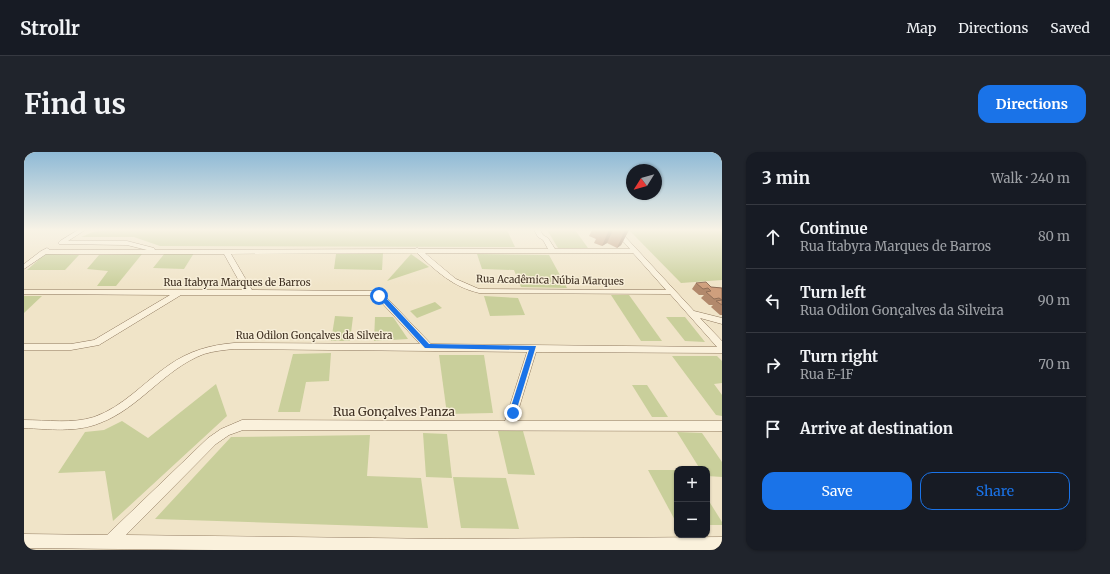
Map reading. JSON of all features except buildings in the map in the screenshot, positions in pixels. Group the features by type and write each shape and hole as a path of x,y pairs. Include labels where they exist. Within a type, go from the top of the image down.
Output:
{"street":[{"path":"24,267 50,249"},
{"path":"149,249 157,251"},
{"path":"633,249 722,347"},
{"path":"43,252 417,250 553,252 635,251"},
{"name":"Rua Acadêmica Núbia Marques","path":"417,250 458,284 469,289 479,291 672,292"},
{"path":"226,251 249,292"},
{"name":"Rua Itabyra Marques de Barros","path":"24,292 370,293 386,301 428,346"},
{"path":"24,347 71,347 96,343 180,292"},
{"path":"692,313 722,321"},
{"name":"Rua Odilon Gonçalves da Silveira","path":"24,424 77,424 96,421 114,412 194,354 212,348 234,346 428,346 722,350"},
{"path":"509,424 533,348"},
{"name":"Rua Gonçalves Panza","path":"111,541 212,441 225,432 242,425 509,424 722,426"},
{"path":"24,541 111,541 446,548 722,544"}],"green space":[{"path":"647,249 722,249 722,280 681,283"},
{"path":"165,253 194,253 184,269 153,268"},
{"path":"383,253 382,270 334,269 336,254"},
{"path":"45,254 79,255 65,270 27,270"},
{"path":"142,254 116,286 97,286 108,271 87,269 99,255"},
{"path":"411,254 429,267 387,281"},
{"path":"477,254 549,255 567,288 521,287 514,270 482,269"},
{"path":"611,295 629,295 662,341 641,341"},
{"path":"24,296 42,296 24,313"},
{"path":"484,296 518,298 525,315 490,316"},
{"path":"435,302 442,308 417,318 410,311"},
{"path":"335,316 353,317 350,341 331,341"},
{"path":"375,317 393,317 408,339 374,341"},
{"path":"666,317 685,317 705,342 685,341"},
{"path":"331,353 329,381 306,382 300,412 278,412 293,354"},
{"path":"439,355 484,355 493,413 447,414"},
{"path":"672,356 717,356 722,361 722,383 714,384 722,395 722,416 716,415"},
{"path":"216,384 227,416 113,521 105,471 58,473 85,432 104,430 122,421 148,438"},
{"path":"632,385 647,385 668,417 652,417"},
{"path":"498,431 523,431 535,475 508,474"},
{"path":"677,432 702,433 722,462 722,477 710,476 710,466 698,466"},
{"path":"423,433 447,434 452,478 426,477"},
{"path":"370,435 367,476 421,478 428,528 155,519 231,437"},
{"path":"648,470 674,470 674,518"},
{"path":"453,477 506,478 519,529 461,528"},
{"path":"710,503 722,522 722,525 710,525"}],"route":[{"path":"379,296 386,301 428,346 533,348 513,413"}]}
